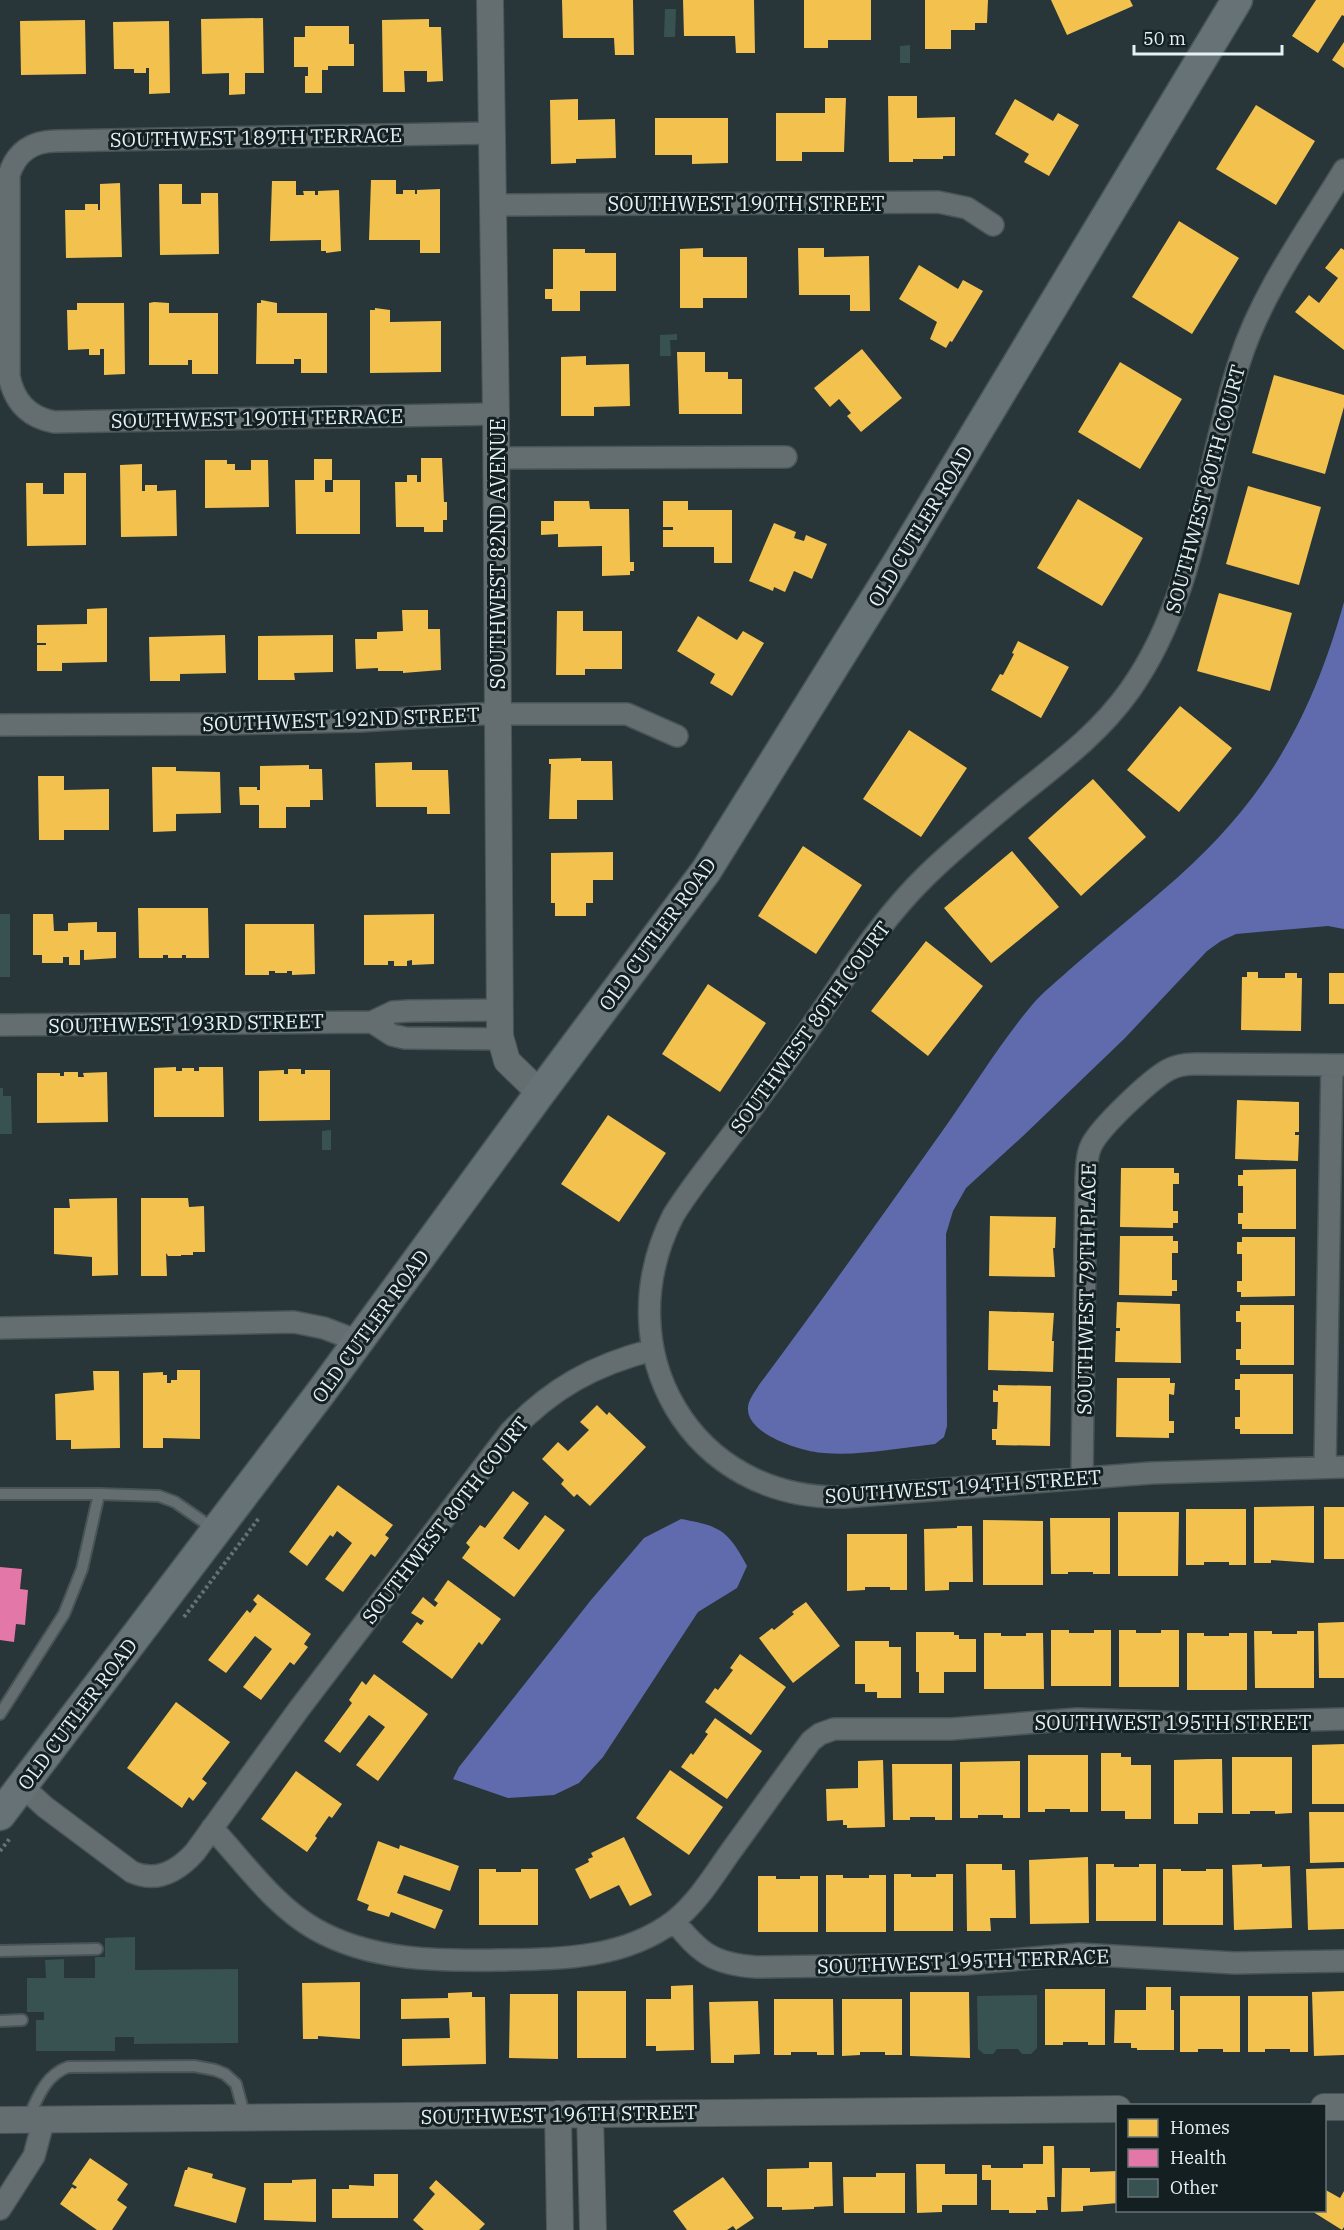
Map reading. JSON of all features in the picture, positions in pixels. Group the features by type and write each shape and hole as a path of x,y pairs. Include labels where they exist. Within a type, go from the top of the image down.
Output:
{"main road":[{"name":"OLD CUTLER ROAD","path":"0,1815 218,1531 712,861 896,566 1237,0"}],"street":[{"name":"SOUTHWEST 82ND AVENUE","path":"490,0 497,458 500,1040 507,1061 540,1093"},
{"name":"SOUTHWEST 189TH TERRACE","path":"22,406 14,394 9,376 8,183 11,166 30,146 46,141 492,133"},
{"name":"SOUTHWEST 80TH COURT","path":"212,1828 510,1432 545,1399 575,1379 611,1362 652,1350 649,1317 652,1277 658,1250 673,1216 807,1033 863,949 895,909 968,837 1098,730 1130,691 1166,629 1182,588 1216,448 1248,339 1268,296 1344,170"},
{"name":"SOUTHWEST 190TH STREET","path":"493,205 938,202 967,208 993,225"},
{"name":"SOUTHWEST 190TH TERRACE","path":"22,406 35,416 54,422 496,414"},
{"path":"497,458 786,457"},
{"name":"SOUTHWEST 192ND STREET","path":"0,725 333,722 499,715 627,714 677,736"},
{"path":"425,1010 426,1040"},
{"name":"SOUTHWEST 193RD STREET","path":"0,1025 372,1022 393,1012 500,1010"},
{"name":"SOUTHWEST 193RD STREET","path":"372,1022 392,1035 405,1038 500,1040"},
{"name":"SOUTHWEST 79TH PLACE","path":"1082,1478 1086,1178 1089,1152 1096,1137 1156,1079 1175,1067 1195,1064 1338,1065"},
{"path":"1334,1467 1338,1065"},
{"path":"1,1328 294,1322 324,1328 358,1341"},
{"name":"SOUTHWEST 194TH STREET","path":"652,1350 673,1403 692,1431 724,1462 749,1478 770,1487 798,1494 844,1497 1082,1478 1334,1467"},
{"name":"SOUTHWEST 195TH STREET","path":"674,1921 696,1899 805,1749 823,1733 843,1727 896,1730 951,1729 1069,1719 1191,1723 1344,1719"},
{"path":"22,1786 45,1807 125,1868 140,1875 157,1876 176,1870 195,1852 212,1828 276,1898 303,1921 343,1942 381,1952 435,1960 565,1959 626,1945 674,1921"},
{"name":"SOUTHWEST 195TH TERRACE","path":"674,1921 692,1943 704,1953 729,1963 756,1967 965,1964 1079,1954 1235,1963 1344,1961"},
{"path":"1326,2107 1344,2107"},
{"name":"SOUTHWEST 196TH STREET","path":"0,2120 1116,2109"},
{"path":"558,2114 560,2230"},
{"path":"590,2114 592,2230"},
{"path":"0,2209 34,2156 36,2119"}],"lane":[{"path":"0,1494 159,1496 175,1502 218,1531"},
{"path":"0,1714 64,1614 82,1569 99,1494"},
{"path":"0,1952 96,1949"},
{"path":"0,2021 22,2020"},
{"path":"36,2119 36,2101 47,2082 64,2068 183,2066 215,2070 233,2080 238,2087 245,2117"}],"water":[{"path":"1344,602 1344,929 1328,926 1236,934 1221,941 1207,951 1125,1038 966,1188 953,1211 946,1234 947,1426 944,1437 935,1444 838,1454 815,1452 791,1446 757,1427 748,1410 753,1394 1021,1019 1049,988 1209,848 1261,786 1301,718 1317,682"},
{"path":"681,1519 705,1524 722,1532 734,1544 747,1566 737,1588 698,1612 603,1757 579,1783 554,1795 508,1798 453,1779 459,1767 591,1600 644,1538"}],"building: Homes":[{"path":"562,0 633,0 634,55 615,55 614,38 563,38"},
{"path":"683,0 754,0 755,53 736,53 735,36 684,36"},
{"path":"804,0 871,0 871,40 828,40 828,48 804,48"},
{"path":"925,0 988,0 987,23 975,23 975,30 951,30 951,49 925,49"},
{"path":"1051,0 1130,0 1133,6 1067,35"},
{"path":"1316,0 1344,0 1344,16 1342,15 1318,53 1292,36"},
{"path":"263,18 264,73 245,73 245,94 229,95 229,73 202,74 201,19"},
{"path":"429,19 429,27 441,27 443,81 427,82 427,71 404,71 405,92 383,92 382,20"},
{"path":"85,20 86,74 21,75 20,21"},
{"path":"169,21 170,93 149,94 149,68 146,68 146,73 134,73 134,69 114,69 113,22"},
{"path":"305,26 349,26 349,44 354,44 354,66 328,66 328,70 322,70 322,93 305,93 305,76 308,76 308,67 294,67 294,37 305,37"},
{"path":"1344,42 1344,68 1332,60"},
{"path":"888,96 917,96 917,118 955,117 955,156 943,156 943,159 913,159 913,162 889,162"},
{"path":"825,98 846,98 844,152 802,152 802,161 776,161 776,113 825,113"},
{"path":"578,99 578,120 615,119 616,158 576,159 576,163 551,164 550,100"},
{"path":"1015,99 1053,121 1058,113 1079,125 1049,176 1024,162 1029,154 995,134"},
{"path":"1256,105 1315,141 1276,205 1216,169"},
{"path":"655,118 728,118 728,163 692,164 692,155 655,155"},
{"path":"371,180 396,180 396,194 403,194 403,190 415,190 417,194 417,190 440,189 440,253 420,253 420,240 369,240"},
{"path":"272,181 296,181 296,195 304,195 303,191 315,191 315,195 318,195 318,191 339,190 341,251 326,253 326,251 321,251 321,240 270,241"},
{"path":"120,183 122,257 66,258 65,210 85,210 85,204 98,204 98,210 100,210 100,184"},
{"path":"159,184 182,184 182,204 201,204 201,193 218,193 219,254 160,255"},
{"path":"1179,221 1239,258 1192,334 1132,297"},
{"path":"703,248 703,257 747,257 747,298 703,298 703,308 680,308 680,249"},
{"path":"798,248 824,248 824,257 869,256 870,311 850,311 850,295 799,295"},
{"path":"1341,248 1344,250 1344,350 1295,312 1309,295 1319,303 1338,278 1325,268"},
{"path":"553,249 585,249 585,253 616,253 616,291 580,291 580,311 552,311 552,299 545,299 545,289 553,289"},
{"path":"919,265 958,289 963,280 983,291 946,348 930,339 937,322 899,299"},
{"path":"261,300 277,303 277,313 327,313 327,373 301,373 301,359 294,359 294,364 256,364 257,303 261,303"},
{"path":"77,303 124,303 125,374 104,375 104,349 100,349 100,355 89,355 89,349 68,350 67,310 77,310"},
{"path":"149,303 169,303 169,313 218,313 218,374 192,374 192,360 188,360 188,365 149,365"},
{"path":"375,308 390,310 390,322 441,321 441,372 370,373 370,310 375,310"},
{"path":"862,349 902,398 861,432 847,416 851,413 839,399 830,407 814,388"},
{"path":"677,352 705,352 705,372 728,372 728,379 742,379 742,414 679,414"},
{"path":"586,356 586,365 629,364 630,406 594,407 594,416 561,416 561,357"},
{"path":"1120,362 1182,399 1140,469 1078,432"},
{"path":"1274,375 1344,395 1344,407 1325,474 1252,453"},
{"path":"421,458 442,458 444,502 447,502 447,520 443,520 443,532 424,532 424,527 396,527 395,482 407,482 407,475 417,475 417,482 421,482"},
{"path":"314,459 332,459 332,480 325,480 325,492 333,492 333,480 360,480 360,534 296,534 295,480 314,480"},
{"path":"205,460 227,460 227,464 235,464 235,470 251,470 251,460 268,460 269,507 205,508"},
{"path":"142,464 142,491 145,491 145,485 157,485 157,491 176,490 177,536 121,537 120,465"},
{"path":"64,473 86,473 86,545 27,546 26,483 43,483 43,494 64,494"},
{"path":"1248,486 1321,507 1299,585 1226,564"},
{"path":"1078,499 1143,538 1102,606 1037,568"},
{"path":"554,501 589,501 590,509 629,509 630,562 634,562 634,571 630,571 630,575 602,576 602,546 558,547 558,534 541,535 541,521 554,521"},
{"path":"663,501 688,501 688,510 732,510 732,563 714,563 714,547 663,547 663,530 673,530 673,527 663,527"},
{"path":"774,523 796,532 794,538 804,541 806,535 827,544 812,579 794,571 785,592 774,587 773,591 749,581"},
{"path":"1219,593 1292,613 1270,691 1197,671"},
{"path":"107,608 107,662 62,663 62,671 37,671 37,645 46,645 46,643 37,643 37,625 87,624 87,609"},
{"path":"402,610 428,610 428,629 440,629 441,670 403,673 403,671 378,671 378,668 356,669 355,639 377,639 377,632 403,631"},
{"path":"557,611 583,611 583,631 622,631 622,669 585,669 585,675 556,675"},
{"path":"698,616 737,640 743,631 764,643 732,696 710,683 715,674 677,651"},
{"path":"225,635 226,673 180,674 180,681 150,681 149,637"},
{"path":"333,635 333,672 294,673 295,680 258,680 258,636"},
{"path":"1018,641 1069,667 1041,718 991,690 1000,674 1003,675"},
{"path":"1180,706 1232,748 1179,812 1127,770"},
{"path":"909,730 967,768 921,837 863,799"},
{"path":"581,758 581,761 612,761 613,800 577,800 577,819 549,819 551,764 549,764 549,759"},
{"path":"412,762 412,770 448,770 450,814 427,814 427,807 376,807 375,763"},
{"path":"309,765 309,769 322,769 323,800 310,800 310,807 286,807 286,828 259,828 259,805 240,805 239,787 257,787 257,790 260,790 260,766"},
{"path":"152,767 176,767 176,771 220,772 221,813 176,814 176,831 153,832"},
{"path":"38,776 64,776 64,790 109,789 109,830 64,830 64,840 39,840"},
{"path":"1093,779 1146,837 1081,896 1028,838"},
{"path":"803,846 862,885 816,954 758,916"},
{"path":"1012,851 1059,907 991,963 944,908"},
{"path":"613,852 613,880 593,880 593,903 586,903 586,916 555,916 555,903 551,903 551,853"},
{"path":"138,908 208,908 209,958 186,958 186,955 182,955 182,958 168,958 168,955 163,955 163,958 139,958"},
{"path":"33,914 53,914 54,931 68,931 68,923 97,922 97,932 116,932 116,958 84,960 84,950 80,950 80,965 69,965 69,957 63,957 63,963 42,963 42,955 33,955"},
{"path":"434,914 434,964 412,965 412,960 407,961 407,966 394,966 394,961 388,961 388,965 364,965 364,915"},
{"path":"245,924 314,924 315,974 292,975 292,971 275,973 275,971 269,971 269,975 245,975"},
{"path":"926,941 983,986 928,1056 871,1011"},
{"path":"1247,972 1258,972 1258,978 1285,978 1285,973 1297,973 1297,978 1302,978 1301,1031 1241,1030 1242,977 1247,977"},
{"path":"1329,973 1344,973 1344,1004 1329,1004"},
{"path":"708,984 766,1023 720,1092 662,1054"},
{"path":"176,1067 176,1071 182,1071 182,1068 194,1068 194,1071 199,1071 199,1067 223,1067 224,1117 154,1117 154,1068"},
{"path":"288,1069 301,1069 301,1074 305,1074 305,1070 330,1070 330,1120 259,1121 259,1071 284,1070 284,1074 288,1074"},
{"path":"64,1072 78,1072 78,1077 84,1077 83,1073 107,1072 108,1122 37,1123 37,1073 60,1073 60,1076 64,1076"},
{"path":"1237,1100 1299,1102 1299,1132 1295,1132 1295,1135 1299,1135 1298,1161 1235,1159"},
{"path":"608,1115 666,1153 619,1222 561,1184"},
{"path":"1121,1168 1174,1168 1174,1173 1179,1173 1179,1184 1173,1184 1173,1211 1178,1211 1178,1223 1173,1223 1173,1228 1120,1227"},
{"path":"1296,1169 1296,1229 1242,1229 1242,1224 1238,1224 1238,1213 1243,1213 1243,1186 1238,1186 1238,1175 1243,1175 1243,1170"},
{"path":"117,1198 118,1275 92,1276 92,1257 54,1254 54,1208 70,1208 69,1199"},
{"path":"141,1198 188,1198 189,1207 204,1206 205,1252 193,1252 193,1255 181,1256 168,1256 166,1253 167,1276 141,1276"},
{"path":"990,1216 1056,1217 1055,1248 1053,1248 1055,1277 989,1276"},
{"path":"1120,1236 1173,1236 1173,1241 1178,1241 1178,1253 1172,1253 1172,1280 1177,1280 1177,1291 1172,1291 1172,1296 1119,1295"},
{"path":"1242,1237 1295,1237 1295,1296 1241,1297 1241,1292 1237,1292 1237,1281 1242,1281 1242,1254 1237,1254 1237,1242 1242,1242"},
{"path":"1117,1302 1180,1304 1181,1363 1115,1362 1116,1331 1120,1331 1120,1328 1116,1328"},
{"path":"1240,1305 1294,1305 1294,1365 1240,1365 1240,1360 1236,1360 1236,1349 1241,1349 1241,1322 1236,1322 1236,1311 1240,1311"},
{"path":"989,1311 1054,1313 1053,1372 988,1370"},
{"path":"177,1370 200,1370 200,1439 163,1438 163,1448 143,1448 143,1373 163,1372 163,1375 167,1375 167,1383 171,1383 171,1380 177,1380"},
{"path":"93,1371 119,1371 120,1448 71,1449 71,1440 56,1440 55,1394 94,1390"},
{"path":"1240,1374 1293,1374 1293,1434 1240,1434 1240,1429 1235,1429 1235,1417 1240,1417 1240,1390 1235,1390 1235,1379 1240,1379"},
{"path":"1117,1378 1170,1378 1170,1383 1175,1383 1174,1395 1169,1394 1169,1421 1174,1421 1174,1433 1169,1433 1169,1438 1116,1437"},
{"path":"998,1385 1051,1386 1050,1446 996,1445 996,1440 992,1440 992,1429 997,1429 998,1402 993,1402 993,1390 998,1391"},
{"path":"597,1405 607,1415 609,1412 646,1447 590,1506 577,1494 574,1497 561,1484 564,1480 542,1459 558,1442 568,1451 589,1430 580,1422"},
{"path":"338,1485 393,1525 385,1535 389,1538 375,1557 371,1554 343,1592 325,1579 352,1543 337,1531 333,1537 330,1535 307,1566 289,1552"},
{"path":"513,1491 529,1503 503,1538 519,1550 545,1515 565,1530 514,1597 462,1558 470,1547 466,1543 480,1525 485,1528"},
{"path":"1314,1506 1314,1563 1271,1560 1271,1563 1254,1563 1254,1507"},
{"path":"1324,1507 1344,1507 1344,1559 1324,1559"},
{"path":"1186,1509 1246,1509 1246,1565 1204,1562 1204,1565 1186,1565"},
{"path":"1118,1512 1179,1512 1178,1576 1118,1576"},
{"path":"1050,1518 1110,1518 1110,1574 1068,1572 1068,1574 1051,1574"},
{"path":"983,1520 1043,1521 1043,1585 983,1585"},
{"path":"957,1526 972,1526 973,1582 949,1582 949,1590 925,1591 924,1529 957,1528"},
{"path":"847,1534 907,1534 907,1590 865,1587 865,1590 847,1591"},
{"path":"448,1580 501,1619 482,1645 479,1642 452,1679 402,1642 417,1622 421,1625 424,1621 411,1613 423,1597 435,1607 438,1603 434,1600"},
{"path":"258,1594 311,1634 304,1644 308,1647 294,1665 290,1662 261,1700 243,1687 272,1649 255,1636 226,1673 208,1660 247,1610 250,1613 257,1604 253,1600"},
{"path":"806,1602 840,1646 793,1683 759,1638 772,1628 774,1630"},
{"path":"1344,1622 1344,1678 1319,1678 1318,1623"},
{"path":"1051,1630 1094,1633 1094,1630 1111,1630 1111,1686 1051,1686"},
{"path":"1119,1630 1161,1633 1161,1630 1179,1630 1179,1687 1119,1687"},
{"path":"1254,1631 1297,1634 1297,1631 1314,1631 1314,1688 1255,1688"},
{"path":"916,1632 954,1632 954,1635 959,1635 959,1639 976,1639 976,1672 944,1672 944,1693 919,1693 919,1672 916,1672"},
{"path":"984,1633 1026,1636 1026,1633 1043,1633 1044,1689 984,1689"},
{"path":"1187,1633 1229,1636 1229,1633 1247,1633 1247,1690 1187,1690"},
{"path":"855,1641 889,1641 889,1647 901,1647 901,1698 877,1698 877,1692 865,1692 865,1684 855,1684"},
{"path":"740,1654 786,1687 751,1735 705,1702 715,1688 718,1690 733,1670 730,1668"},
{"path":"374,1674 428,1714 378,1781 356,1765 385,1727 369,1715 340,1753 324,1741 352,1703 349,1700 362,1681 366,1685"},
{"path":"176,1702 230,1742 202,1779 207,1783 193,1801 189,1797 182,1808 127,1768"},
{"path":"715,1718 762,1751 727,1799 681,1767 708,1734 705,1732"},
{"path":"1344,1744 1344,1804 1312,1804 1312,1745"},
{"path":"1101,1753 1121,1753 1121,1757 1131,1757 1131,1765 1151,1765 1151,1819 1125,1819 1125,1811 1101,1811"},
{"path":"1028,1755 1088,1755 1088,1812 1045,1809 1045,1812 1028,1812"},
{"path":"1232,1757 1292,1757 1292,1813 1275,1814 1275,1811 1250,1811 1250,1814 1232,1814"},
{"path":"1222,1759 1223,1813 1198,1813 1198,1824 1174,1824 1174,1760"},
{"path":"883,1760 885,1827 847,1828 847,1825 843,1825 843,1820 827,1821 826,1789 858,1788 858,1761"},
{"path":"1020,1761 1020,1818 978,1815 978,1818 960,1818 960,1762"},
{"path":"892,1764 952,1764 952,1820 910,1817 910,1820 893,1820"},
{"path":"670,1770 723,1807 689,1855 636,1818"},
{"path":"296,1771 342,1804 332,1818 329,1816 307,1852 261,1819"},
{"path":"1309,1812 1344,1812 1344,1862 1310,1863"},
{"path":"624,1837 652,1895 630,1906 619,1885 590,1899 575,1869 589,1862 588,1859 593,1857 591,1853"},
{"path":"378,1841 399,1849 400,1845 459,1866 450,1891 404,1875 397,1893 443,1910 435,1929 391,1912 389,1917 367,1910 369,1905 357,1900"},
{"path":"1088,1857 1089,1923 1030,1924 1029,1860"},
{"path":"966,1864 1002,1864 1002,1870 1015,1870 1016,1918 990,1918 991,1931 967,1931"},
{"path":"1096,1864 1139,1867 1139,1864 1156,1864 1156,1921 1096,1921"},
{"path":"1262,1864 1262,1867 1290,1866 1292,1928 1234,1930 1232,1865"},
{"path":"1344,1868 1344,1929 1308,1930 1306,1869"},
{"path":"479,1869 521,1872 521,1869 538,1869 538,1925 479,1925"},
{"path":"1163,1869 1206,1871 1206,1869 1223,1869 1223,1925 1163,1925"},
{"path":"894,1874 936,1877 936,1874 953,1874 953,1931 894,1931"},
{"path":"826,1875 843,1875 843,1878 869,1878 869,1875 886,1875 886,1932 826,1932"},
{"path":"758,1876 800,1879 800,1876 818,1876 818,1932 758,1932"},
{"path":"360,1982 360,2039 318,2036 318,2039 303,2039 302,1983"},
{"path":"693,1985 694,2050 656,2051 656,2046 646,2046 646,1999 671,1999 671,1986"},
{"path":"1146,1987 1171,1987 1171,2010 1174,2010 1174,2050 1137,2050 1137,2048 1131,2048 1131,2043 1114,2043 1115,2010 1146,2010"},
{"path":"1045,1989 1105,1989 1105,2045 1063,2042 1063,2045 1045,2045"},
{"path":"577,1991 626,1991 626,2058 577,2058"},
{"path":"1344,1991 1344,2055 1314,2056 1312,1992"},
{"path":"472,1992 472,1997 485,1997 486,2064 402,2066 402,2039 450,2038 449,2018 401,2019 401,1999 448,1998 448,1993"},
{"path":"910,1992 969,1992 970,2058 910,2056"},
{"path":"510,1994 558,1994 558,2059 509,2058"},
{"path":"1180,1996 1240,1996 1240,2052 1198,2049 1198,2052 1180,2052"},
{"path":"1248,1996 1308,1996 1308,2052 1265,2049 1265,2052 1248,2052"},
{"path":"774,1999 833,1999 834,2055 817,2055 817,2052 791,2052 791,2055 774,2055"},
{"path":"842,1999 902,1999 902,2055 860,2052 860,2055 842,2056"},
{"path":"758,2001 760,2054 734,2055 734,2063 711,2063 709,2002"},
{"path":"1043,2146 1054,2146 1055,2197 1047,2197 1048,2210 1036,2210 1036,2213 1009,2213 1009,2210 991,2210 991,2180 982,2180 982,2165 991,2165 991,2168 1023,2168 1023,2164 1043,2164"},
{"path":"90,2158 128,2184 117,2200 127,2207 112,2230 97,2230 60,2204 72,2187 75,2189 77,2187 72,2184"},
{"path":"809,2162 832,2162 833,2206 782,2210 782,2207 767,2207 767,2169 809,2168"},
{"path":"916,2164 945,2164 945,2174 977,2174 977,2205 942,2205 942,2212 917,2213"},
{"path":"188,2167 213,2174 212,2178 246,2188 236,2223 174,2206 185,2170"},
{"path":"1062,2168 1090,2168 1090,2172 1116,2171 1116,2203 1083,2206 1083,2211 1061,2212"},
{"path":"876,2173 905,2173 905,2213 844,2213 843,2177 876,2177"},
{"path":"374,2174 398,2174 398,2218 332,2218 332,2189 349,2189 349,2185 374,2186"},
{"path":"723,2177 754,2218 736,2230 733,2226 727,2230 687,2230 673,2211"},
{"path":"316,2179 316,2222 264,2220 264,2183 292,2183 292,2180"},
{"path":"436,2180 485,2224 479,2230 424,2230 413,2220 435,2194 429,2188"},
{"path":"1326,2190 1340,2198 1344,2191 1344,2227 1342,2230 1313,2212 1326,2212"}],"building: Health":[{"path":"0,1567 22,1569 20,1589 28,1590 25,1625 16,1624 14,1642 0,1640"}],"building: Other":[{"path":"665,9 676,9 675,37 664,37"},
{"path":"910,45 910,63 900,63 900,46"},
{"path":"677,334 677,340 670,340 671,356 660,356 660,335"},
{"path":"0,914 10,914 10,977 0,977"},
{"path":"0,1088 3,1088 3,1096 11,1096 12,1134 0,1134"},
{"path":"331,1130 331,1150 322,1150 322,1131"},
{"path":"135,1937 135,1970 238,1969 238,2043 134,2044 134,2037 115,2037 115,2051 36,2051 36,2020 44,2020 44,2012 27,2012 27,1978 46,1978 45,1960 64,1959 64,1978 95,1978 95,1957 105,1957 105,1938"},
{"path":"1037,1995 1037,2048 1031,2054 1022,2054 1018,2049 997,2049 993,2054 984,2054 978,2049 977,1996"}]}
